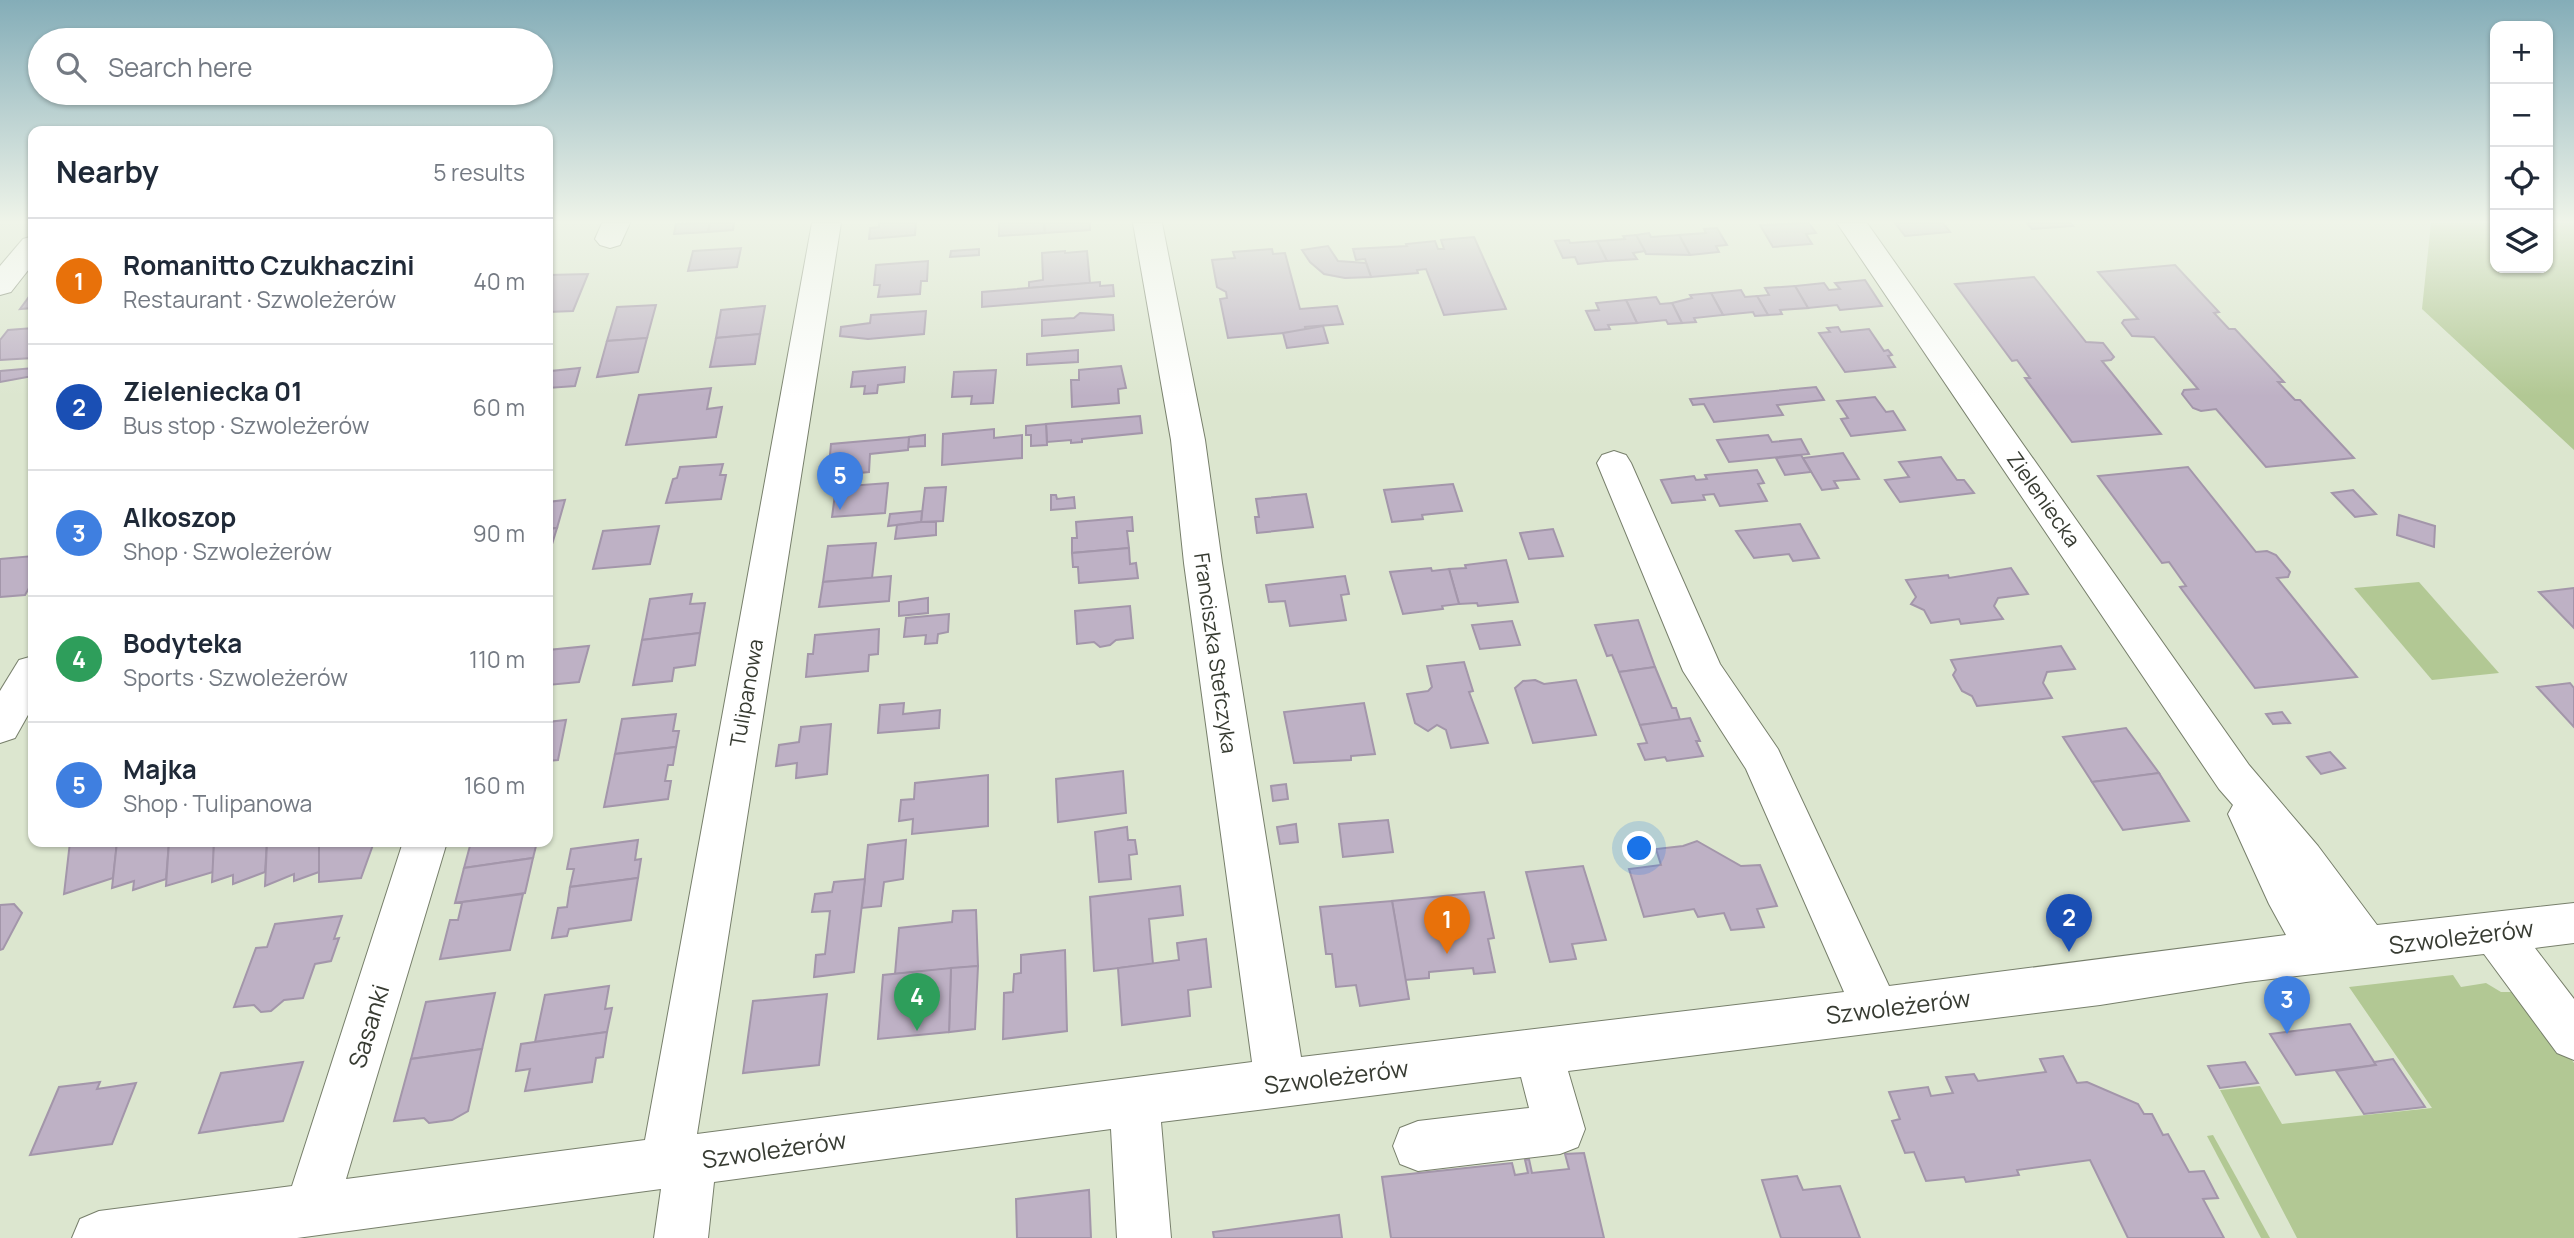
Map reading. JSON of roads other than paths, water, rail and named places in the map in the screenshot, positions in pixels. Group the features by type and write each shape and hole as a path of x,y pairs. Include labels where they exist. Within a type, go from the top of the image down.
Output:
{"street":[{"name":"Tulipanowa","path":"681,1238 675,1107 816,281"},
{"name":"Franciszka Stefczyka","path":"1158,281 1188,440 1205,577 1280,1083"},
{"name":"Zieleniecka","path":"1892,281 2234,777 2310,867 2366,947"},
{"path":"1614,463 1703,671 1763,761 1875,1009"},
{"path":"0,726 28,679"},
{"name":"Zieleniecka","path":"2234,777 2274,869 2321,953"},
{"name":"Sasanki","path":"280,1221 423,847"},
{"name":"Szwoleżerów","path":"99,1238 280,1221 679,1162 1134,1101 2574,923"},
{"path":"2496,933 2574,1037"},
{"path":"1418,1146 1560,1129 1538,1051"},
{"path":"1134,1101 1144,1238"}],"place":[{"name":"Majka","path":"840,510"},
{"name":"Zieleniecka 01","path":"2069,952"},
{"name":"Romanitto Czukhaczini","path":"1447,954"},
{"name":"Bodyteka","path":"917,1031"},
{"name":"Alkoszop","path":"2287,1034"}]}
